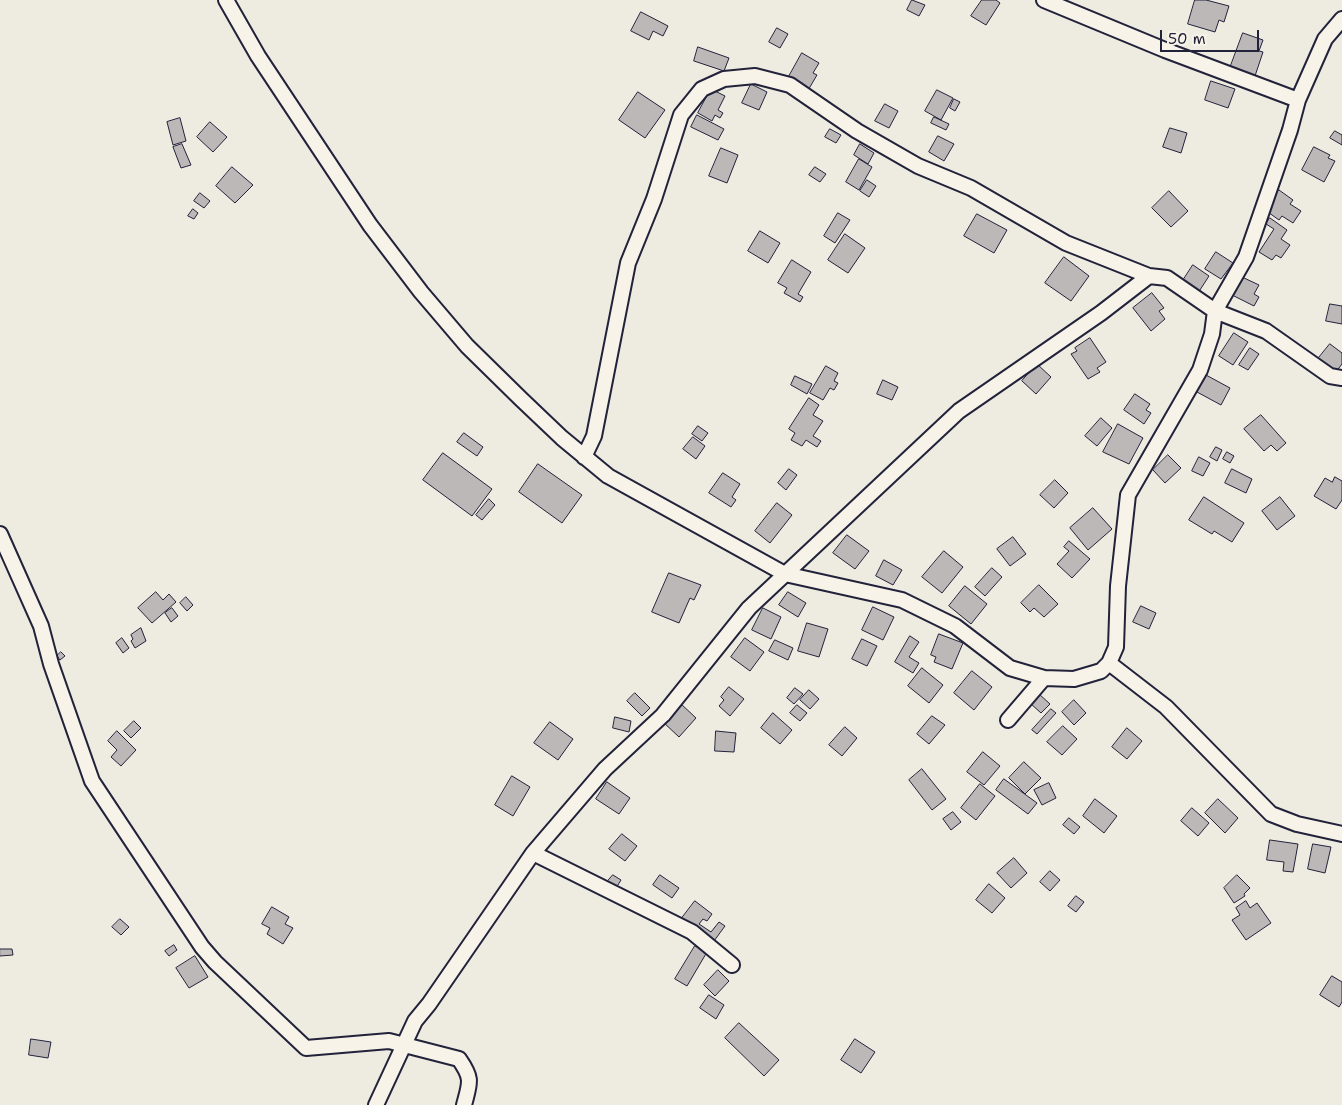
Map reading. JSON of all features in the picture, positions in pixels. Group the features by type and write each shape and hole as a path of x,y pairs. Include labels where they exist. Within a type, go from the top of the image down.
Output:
{"street":[{"path":"226,0 258,56 370,225 416,284 468,346 528,406 584,457 608,476 784,574 902,600 955,626 1010,668 1044,678 1074,679 1100,671 1109,663 1116,647 1118,586 1128,495 1200,370 1212,334 1215,311 1246,257 1290,130 1298,100 1325,39 1342,19"},
{"path":"1044,0 1156,47 1298,100"},
{"path":"584,457 594,436 628,263 654,199 681,115 702,90 724,79 755,76 790,86 857,131 918,166 972,188 1066,243 1149,276 1167,278 1215,311 1266,331 1330,376 1342,378"},
{"path":"376,1105 414,1021 429,1004 533,853 605,769 663,714 749,608 959,411 1101,313 1149,276"},
{"path":"0,534 42,626 51,664 92,781 202,947 306,1048 389,1041 459,1059 469,1073 469,1083 464,1105"},
{"path":"1109,663 1166,708 1271,814 1297,824 1342,834"},
{"path":"1008,720 1044,678"},
{"path":"533,853 692,932 732,965"}],"building":[{"path":"912,0 925,5 919,16 907,10"},
{"path":"982,0 996,0 1000,3 986,25 971,16"},
{"path":"1195,0 1206,0 1229,6 1224,22 1219,20 1215,32 1188,24"},
{"path":"641,12 668,26 663,36 653,31 649,40 631,31"},
{"path":"777,28 788,34 780,48 769,42"},
{"path":"1243,33 1263,40 1259,51 1263,52 1255,76 1230,68"},
{"path":"698,47 729,58 724,71 694,61"},
{"path":"802,53 819,63 813,73 817,75 807,92 787,80"},
{"path":"1211,81 1235,89 1228,108 1205,100"},
{"path":"751,84 767,92 759,110 742,103"},
{"path":"711,89 725,96 718,110 723,113 720,118 715,115 712,121 698,113"},
{"path":"937,90 953,98 941,120 925,111"},
{"path":"638,92 665,110 645,138 619,120"},
{"path":"954,99 960,102 955,111 950,108"},
{"path":"885,104 898,111 889,128 875,121"},
{"path":"697,115 724,129 718,140 691,127"},
{"path":"934,117 949,124 946,130 931,123"},
{"path":"180,118 186,141 173,145 167,122"},
{"path":"210,122 227,137 213,152 197,137"},
{"path":"1170,128 1187,133 1181,153 1163,147"},
{"path":"830,129 841,135 836,143 825,137"},
{"path":"1335,131 1342,135 1342,145 1330,138"},
{"path":"938,136 954,144 944,161 929,152"},
{"path":"182,144 191,165 181,168 173,147"},
{"path":"860,144 874,153 868,164 854,155"},
{"path":"1314,147 1330,155 1328,158 1335,161 1324,182 1302,170"},
{"path":"721,148 738,155 727,183 709,176"},
{"path":"859,159 872,167 859,190 846,182"},
{"path":"232,167 253,185 235,203 216,186"},
{"path":"815,167 826,174 820,182 809,175"},
{"path":"867,180 876,186 869,197 860,191"},
{"path":"1279,190 1293,200 1290,204 1301,211 1293,223 1282,216 1279,220 1265,210"},
{"path":"1169,191 1188,211 1171,227 1152,208"},
{"path":"200,193 210,201 204,208 194,201"},
{"path":"193,209 198,213 194,219 188,216"},
{"path":"838,213 850,220 835,243 824,236"},
{"path":"977,214 1007,230 994,253 964,236"},
{"path":"1270,218 1287,230 1281,239 1290,245 1281,258 1276,255 1272,260 1259,252 1274,229 1266,224"},
{"path":"760,231 780,243 768,263 748,251"},
{"path":"845,234 865,248 848,273 828,260"},
{"path":"1216,252 1233,263 1221,279 1205,269"},
{"path":"1064,257 1089,276 1071,301 1045,283"},
{"path":"792,260 811,272 798,294 803,297 800,302 784,293 787,288 778,283"},
{"path":"1193,265 1209,276 1198,293 1182,282"},
{"path":"1242,277 1259,285 1254,294 1259,297 1254,306 1232,295"},
{"path":"1152,293 1164,308 1159,311 1165,319 1151,331 1133,308"},
{"path":"1330,304 1342,306 1342,324 1326,321"},
{"path":"1234,333 1248,342 1233,365 1219,356"},
{"path":"1090,338 1106,362 1097,368 1100,372 1088,379 1071,354 1077,351 1075,348"},
{"path":"1330,344 1342,353 1342,364 1335,373 1317,360"},
{"path":"1250,348 1259,354 1248,370 1239,365"},
{"path":"1037,364 1051,377 1036,394 1022,381"},
{"path":"826,366 838,373 834,381 838,383 834,390 830,388 823,400 810,393"},
{"path":"1206,375 1230,388 1221,405 1197,392"},
{"path":"795,376 812,384 807,394 791,385"},
{"path":"883,380 898,387 892,400 877,394"},
{"path":"1135,394 1150,404 1146,410 1151,413 1144,424 1124,410"},
{"path":"809,398 819,405 813,415 823,421 813,436 821,441 817,447 806,440 802,446 791,440 795,433 789,429"},
{"path":"1261,415 1286,443 1277,451 1271,445 1264,451 1244,429"},
{"path":"1101,418 1112,428 1097,446 1085,436"},
{"path":"1118,424 1143,438 1129,464 1103,452"},
{"path":"698,426 708,433 702,441 692,434"},
{"path":"464,433 483,447 477,456 457,442"},
{"path":"693,437 705,446 696,459 683,449"},
{"path":"1216,447 1222,450 1217,461 1210,457"},
{"path":"1227,452 1234,456 1230,463 1223,459"},
{"path":"443,453 492,489 472,516 423,480"},
{"path":"1168,455 1181,468 1165,483 1153,470"},
{"path":"1199,457 1210,463 1203,476 1192,471"},
{"path":"538,464 582,495 562,523 519,492"},
{"path":"789,469 797,475 786,490 778,483"},
{"path":"1232,469 1252,479 1246,493 1225,483"},
{"path":"723,473 740,484 732,497 736,500 731,507 709,493"},
{"path":"1335,477 1342,481 1342,500 1336,509 1314,496 1325,478 1332,482"},
{"path":"1055,480 1068,493 1054,508 1040,495"},
{"path":"1204,497 1244,523 1232,542 1214,531 1212,534 1189,520"},
{"path":"1280,497 1295,516 1277,530 1262,511"},
{"path":"489,499 495,505 482,520 476,515"},
{"path":"777,503 792,515 770,543 755,531"},
{"path":"1093,508 1112,529 1088,550 1070,528"},
{"path":"847,535 869,551 855,569 833,553"},
{"path":"1013,537 1026,554 1010,566 997,549"},
{"path":"1069,541 1090,559 1072,578 1057,564 1069,551 1064,547"},
{"path":"944,551 963,567 942,593 922,577"},
{"path":"884,560 902,570 893,585 876,576"},
{"path":"992,568 1002,577 985,596 975,587"},
{"path":"669,573 701,585 694,600 690,598 679,623 652,612"},
{"path":"1039,585 1058,604 1044,617 1034,608 1030,612 1021,603"},
{"path":"965,586 987,604 971,624 949,606"},
{"path":"156,592 163,600 169,594 176,602 152,623 138,608"},
{"path":"788,592 806,603 798,617 779,605"},
{"path":"186,597 193,605 187,611 180,603"},
{"path":"1141,606 1156,613 1149,629 1133,622"},
{"path":"873,607 894,617 883,640 862,630"},
{"path":"172,608 178,616 171,622 165,613"},
{"path":"763,608 781,617 771,639 752,630"},
{"path":"807,623 828,629 819,657 798,651"},
{"path":"141,628 146,641 135,648 131,641 133,639 131,635"},
{"path":"939,634 963,643 952,669 934,662 936,657 931,655"},
{"path":"910,636 919,642 909,657 919,663 913,673 895,662"},
{"path":"122,638 129,648 123,653 116,643"},
{"path":"745,638 764,652 750,671 731,657"},
{"path":"862,639 877,646 867,666 852,659"},
{"path":"775,640 793,648 788,660 769,651"},
{"path":"61,652 65,656 60,660 57,656"},
{"path":"922,668 943,685 929,703 908,686"},
{"path":"972,671 992,687 974,710 954,693"},
{"path":"729,687 744,699 730,716 719,706 724,700 721,697"},
{"path":"795,688 803,694 794,704 787,698"},
{"path":"809,690 819,699 810,709 800,700"},
{"path":"635,693 650,708 642,716 627,701"},
{"path":"1039,694 1050,704 1041,713 1030,703"},
{"path":"1074,700 1086,713 1074,725 1062,712"},
{"path":"680,703 696,718 679,737 663,722"},
{"path":"797,705 807,713 800,721 790,713"},
{"path":"1051,709 1056,713 1037,734 1032,730"},
{"path":"773,713 792,730 780,744 761,728"},
{"path":"932,716 945,725 929,744 917,734"},
{"path":"615,717 631,721 629,732 613,728"},
{"path":"134,721 141,728 131,738 124,731"},
{"path":"550,722 573,739 558,760 534,743"},
{"path":"1063,726 1077,739 1062,755 1047,742"},
{"path":"845,727 857,738 842,756 829,745"},
{"path":"1127,728 1142,741 1127,759 1112,747"},
{"path":"117,731 136,750 121,766 111,757 117,750 108,741"},
{"path":"716,731 736,733 734,752 715,751"},
{"path":"983,752 1000,766 984,785 967,772"},
{"path":"1024,762 1041,778 1025,794 1009,778"},
{"path":"922,769 946,799 932,810 909,780"},
{"path":"512,776 530,787 513,816 495,805"},
{"path":"1004,779 1037,803 1028,814 996,790"},
{"path":"607,782 630,798 619,814 596,799"},
{"path":"1049,783 1056,798 1042,805 1034,790"},
{"path":"980,784 995,796 976,820 961,808"},
{"path":"1095,799 1117,816 1104,833 1083,816"},
{"path":"1218,799 1238,818 1225,833 1205,813"},
{"path":"1192,808 1209,823 1198,836 1181,821"},
{"path":"953,812 961,822 951,830 943,819"},
{"path":"1069,818 1080,827 1074,834 1063,825"},
{"path":"622,834 637,846 625,861 609,849"},
{"path":"1270,840 1298,844 1293,872 1283,871 1284,862 1267,860"},
{"path":"1313,844 1331,847 1325,873 1308,869"},
{"path":"1014,858 1027,873 1011,888 997,873"},
{"path":"1050,871 1060,880 1050,891 1040,882"},
{"path":"613,875 621,880 616,888 607,882"},
{"path":"660,875 679,888 672,898 653,885"},
{"path":"1237,875 1250,888 1244,894 1245,896 1234,903 1224,888"},
{"path":"989,884 1005,898 992,913 976,900"},
{"path":"1076,896 1084,902 1076,912 1068,906"},
{"path":"695,901 712,914 707,921 703,919 699,924 711,932 719,922 725,926 714,941 682,918"},
{"path":"1246,901 1250,908 1257,903 1271,923 1246,940 1232,920 1240,915 1236,908"},
{"path":"272,907 289,917 285,924 293,928 283,944 267,934 270,928 262,924"},
{"path":"120,919 129,927 121,935 112,927"},
{"path":"174,945 177,950 169,956 165,951"},
{"path":"695,946 707,952 687,986 675,979"},
{"path":"0,949 12,949 13,955 0,956"},
{"path":"195,956 208,977 189,988 176,968"},
{"path":"718,970 729,981 715,996 704,985"},
{"path":"1332,976 1342,982 1342,1002 1339,1007 1320,995"},
{"path":"709,995 724,1005 716,1019 700,1008"},
{"path":"739,1023 779,1060 764,1076 725,1038"},
{"path":"31,1039 51,1042 48,1058 29,1055"},
{"path":"855,1039 875,1052 861,1073 841,1060"}]}
